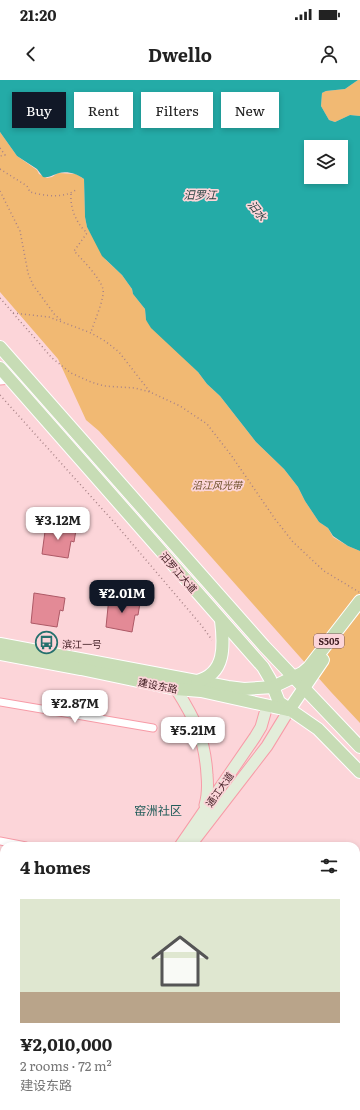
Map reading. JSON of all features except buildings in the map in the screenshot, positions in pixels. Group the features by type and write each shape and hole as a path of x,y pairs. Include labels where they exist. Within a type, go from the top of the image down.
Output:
{"main road":[{"name":"汨罗江大道","path":"0,347 264,646 360,747"},
{"name":"汨罗江大道","path":"0,368 6,381 263,667 279,702 318,729 360,772"},
{"name":"S505","path":"294,677 309,667 360,601"},
{"name":"S505","path":"289,710 360,606"},
{"path":"197,681 207,679 218,667 223,636 221,620"},
{"name":"建设东路","path":"0,644 244,689 273,687 294,677"},
{"name":"建设东路","path":"0,654 289,710"},
{"name":"通江大道","path":"183,842 256,736 261,727 269,695 273,687"},
{"path":"176,689 193,718 204,746 208,796 201,815"},
{"name":"通江大道","path":"193,842 267,746 289,710"}],"street":[{"path":"0,702 153,728"}],"path":[{"path":"0,148 5,155 0,156"},
{"path":"0,169 27,186 30,192 37,194 71,194 77,190"},
{"path":"0,191 20,231 28,272 33,285 55,316 62,321"},
{"path":"71,194 73,211 78,222 87,233 74,251 99,282 103,290 103,296 91,332"},
{"path":"0,298 52,358 71,373 104,386 135,388 150,392 180,406 206,424 231,455 275,519 293,542 324,570 360,593"},
{"path":"13,313 49,317 91,332 119,352 150,392"},
{"path":"0,395 113,521 202,626 216,645"}],"green space":[{"path":"360,80 360,116 350,115 335,122 329,120 321,106 322,93 326,91 345,89"},
{"name":"沿江风光带","path":"0,132 17,156 37,170 39,174 47,178 58,173 76,174 84,179 85,217 87,227 106,260 122,275 132,289 133,294 145,309 146,320 198,372 207,384 220,396 256,442 284,469 298,487 305,501 319,522 328,528 333,537 360,551 360,723 99,431 86,420 58,359 0,292"}],"water":[{"name":"汨罗江","path":"0,80 358,80 345,89 326,91 322,93 321,106 329,120 335,122 350,115 360,116 360,551 348,546 333,536 328,528 319,522 305,501 298,487 284,469 256,442 220,396 207,384 198,372 151,328 146,320 145,309 133,294 132,289 122,275 102,256 87,227 85,217 84,179 75,174 66,172 43,177 37,169 17,156 0,132"}],"place":[{"name":"滨江一号","path":"46,643"}],"district":[{"name":"窑洲社区","path":"158,810"}],"water label":[{"name":"汨水","path":"258,210"}]}
